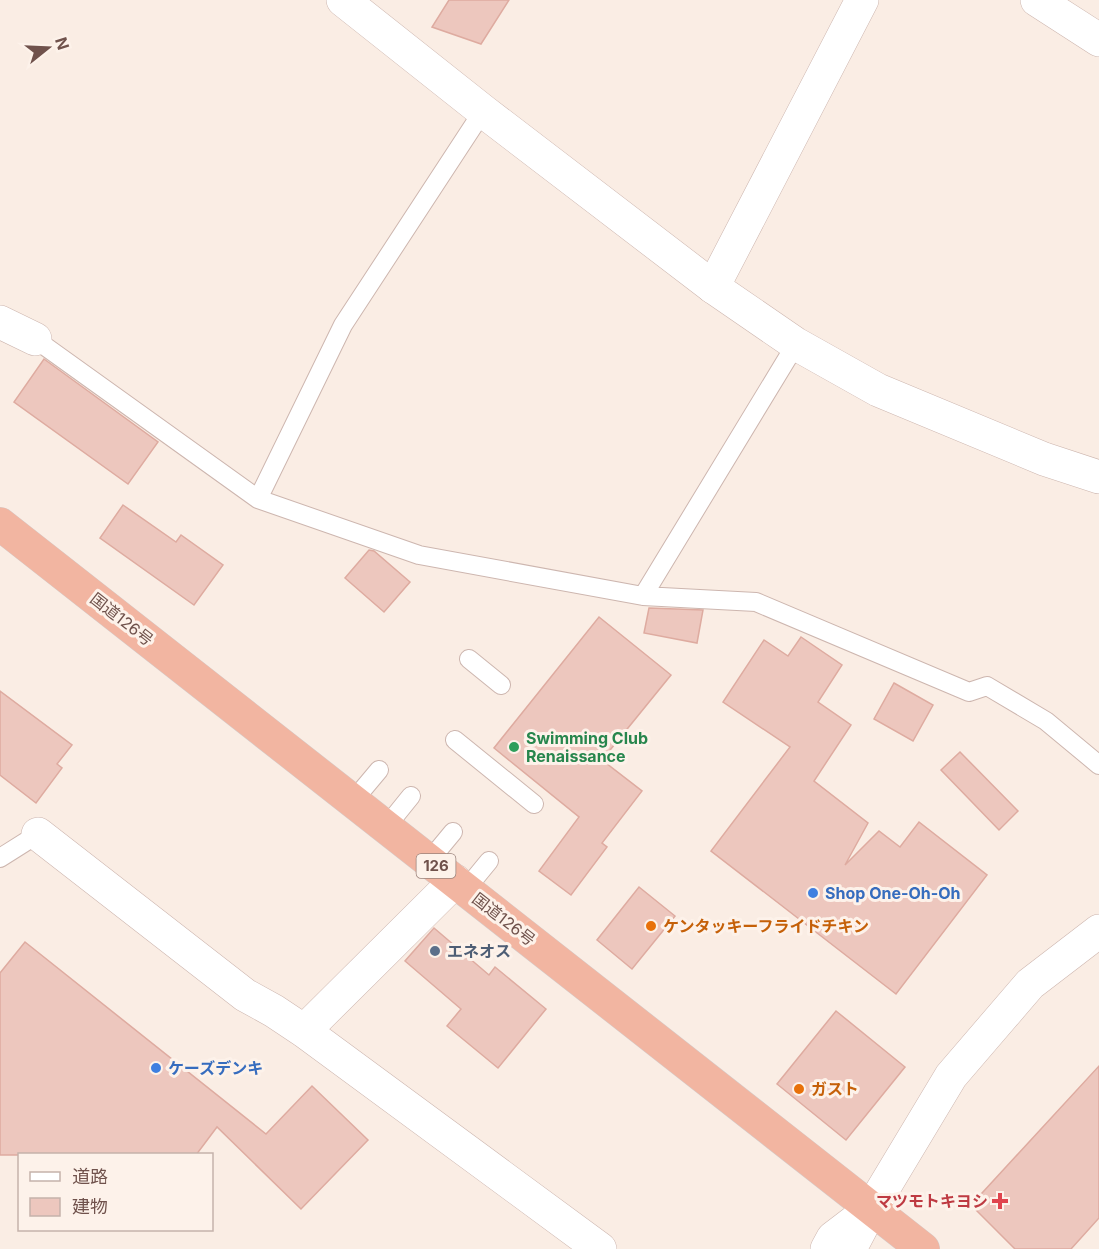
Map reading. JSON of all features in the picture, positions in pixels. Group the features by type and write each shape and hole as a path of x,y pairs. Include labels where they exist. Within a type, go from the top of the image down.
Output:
{"highway":[{"name":"国道126号","path":"0,524 923,1249"}],"street":[{"path":"343,0 483,111 713,287 796,344 878,390 1044,459 1099,477"},
{"path":"713,287 862,0"},
{"path":"1037,0 1099,40"},
{"path":"0,322 35,339"},
{"path":"38,834 245,995 303,1031 600,1249"},
{"path":"303,1031 461,885"},
{"path":"850,1249 871,1209 951,1076 1030,984 1099,931"},
{"path":"827,1249 833,1238 871,1209"}],"lane":[{"path":"258,500 343,324 483,111"},
{"path":"35,339 258,500 419,555 643,596 756,602 969,692 987,686 1046,721 1099,765"},
{"path":"643,596 796,344"},
{"path":"469,659 501,685"},
{"path":"456,740 534,804"},
{"path":"353,801 379,770"},
{"path":"386,827 411,796"},
{"path":"429,861 453,832"},
{"path":"0,858 38,834"},
{"path":"461,885 489,861"},
{"path":"870,1249 871,1209"}],"building":[{"path":"449,0 509,0 481,44 432,27"},
{"path":"44,359 158,442 128,484 14,402"},
{"path":"123,505 176,542 181,535 223,565 194,605 100,538"},
{"path":"369,550 374,551 410,582 384,612 345,578"},
{"path":"649,608 703,610 697,643 644,633"},
{"path":"599,617 671,675 602,760 642,791 602,843 607,847 571,895 539,871 579,817 494,748"},
{"path":"801,637 842,665 818,702 851,725 814,781 868,823 845,865 879,831 900,847 919,822 987,875 896,994 711,851 790,747 723,702 764,640 788,656"},
{"path":"894,683 933,705 913,741 874,719"},
{"path":"0,691 72,745 57,764 62,768 36,803 0,775"},
{"path":"960,752 1018,811 999,830 941,770"},
{"path":"639,887 675,916 632,969 597,940"},
{"path":"434,928 489,975 495,967 546,1009 498,1068 447,1026 461,1009 405,961"},
{"path":"25,942 266,1134 312,1086 368,1140 301,1209 217,1127 198,1153 18,1153 18,1155 0,1155 0,973"},
{"path":"836,1011 905,1067 846,1140 777,1084"},
{"path":"1099,1066 1099,1218 1071,1249 1015,1249 971,1205"}],"place":[{"name":"Swimming Club Renaissance","path":"514,747"},
{"name":"Shop One-Oh-Oh","path":"813,893"},
{"name":"ケンタッキーフライドチキン","path":"651,926"},
{"name":"エネオス","path":"435,951"},
{"name":"ケーズデンキ","path":"156,1068"},
{"name":"ガスト","path":"799,1089"},
{"name":"マツモトキヨシ","path":"1000,1201"}]}
